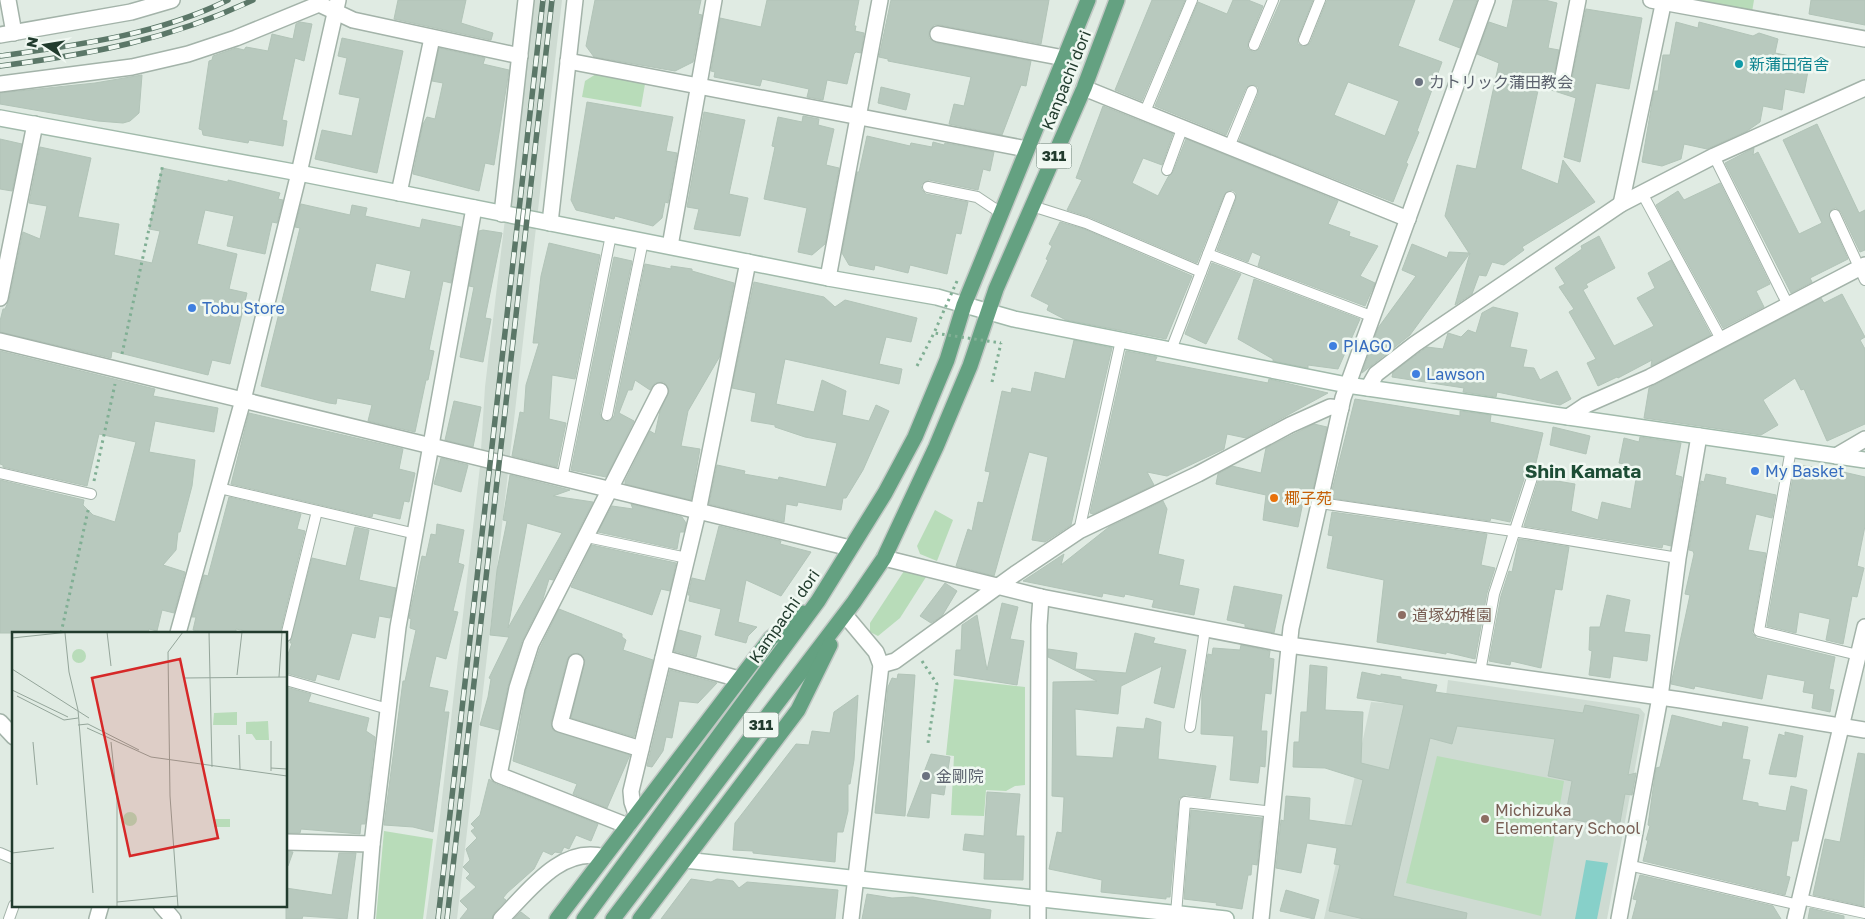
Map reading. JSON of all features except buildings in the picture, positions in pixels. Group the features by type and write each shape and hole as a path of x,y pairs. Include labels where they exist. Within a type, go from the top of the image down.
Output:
{"main road":[{"name":"Kanpachi dori","path":"964,305 1088,0"},
{"name":"Kanpachi dori","path":"988,312 1084,88 1117,0"},
{"name":"Kampachi dori","path":"584,919 818,601 885,494 915,437 947,360 964,305"},
{"name":"311","path":"612,919 845,615 884,558 914,498 963,384 988,312"},
{"path":"557,919 771,638 818,601"},
{"path":"640,919 798,710 845,615"}],"street":[{"path":"8,0 7,34 131,12 172,0"},
{"path":"502,214 526,0"},
{"path":"550,223 575,0"},
{"path":"670,246 714,0"},
{"path":"828,278 880,0"},
{"path":"1261,919 1274,812 1289,645 1340,408 1487,0"},
{"path":"1562,82 1578,0"},
{"path":"1621,204 1659,1 1865,39"},
{"path":"0,84 142,65 188,54 228,41 319,4 336,5 353,20 520,56"},
{"path":"178,632 243,400 299,173 336,5"},
{"path":"938,34 1064,58"},
{"path":"399,193 432,38"},
{"path":"568,61 699,85 858,118 1006,143 1027,149"},
{"path":"1084,88 1182,130 1408,219"},
{"path":"1368,388 1376,374 1454,316 1621,204 1643,195 1714,156 1865,88"},
{"path":"0,118 299,173 828,278 937,297 988,312 1347,385 1865,460"},
{"path":"0,298 35,124"},
{"path":"366,919 372,844 398,627 474,208"},
{"path":"660,391 611,491 531,644 517,688 499,775 632,820 631,790 698,512 748,262"},
{"path":"1568,417 1586,405 1650,377 1788,305 1863,271"},
{"path":"0,341 850,548"},
{"path":"881,665 895,662 998,586 1079,531 1198,474 1290,425 1330,407 1340,408"},
{"path":"1618,919 1660,697 1678,558 1699,436"},
{"path":"1836,456 1865,439"},
{"path":"884,558 1041,596 1289,645 1660,697 1865,730"},
{"path":"1038,919 1039,625 1041,596"},
{"path":"845,615 876,652 881,665 851,919"},
{"path":"1798,908 1865,627"},
{"path":"663,658 738,679"},
{"path":"576,662 560,724 641,749"},
{"path":"0,722 12,735"},
{"path":"288,842 372,844"},
{"path":"502,919 550,870 568,859 592,854 604,858"},
{"path":"685,860 1226,919"},
{"path":"97,919 101,906"},
{"path":"162,906 173,919"}],"lane":[{"path":"1144,114 1192,0"},
{"path":"1254,45 1273,0"},
{"path":"1304,40 1320,0"},
{"path":"1229,147 1252,91"},
{"path":"1167,170 1182,130"},
{"path":"1714,156 1788,305"},
{"path":"928,187 977,197 1001,213"},
{"path":"1643,195 1721,339"},
{"path":"1171,350 1230,198"},
{"path":"1032,206 1086,223 1201,272"},
{"path":"1834,214 1863,271"},
{"path":"562,479 611,234"},
{"path":"607,415 643,241"},
{"path":"1208,254 1372,316"},
{"path":"1079,531 1121,340"},
{"path":"1791,449 1759,631 1858,655"},
{"path":"0,473 92,494"},
{"path":"1480,672 1494,594 1513,531 1532,478"},
{"path":"218,488 416,534"},
{"path":"1320,503 1513,531 1678,558"},
{"path":"287,632 317,510"},
{"path":"587,537 687,558"},
{"path":"1190,727 1205,629"},
{"path":"288,681 388,709"},
{"path":"1176,914 1185,802 1274,812"},
{"path":"0,853 12,859"},
{"path":"1628,865 1798,908 1865,913"},
{"path":"9,919 14,906"}],"path":[{"path":"61,632 166,149"},
{"path":"917,366 957,281"},
{"path":"934,333 1001,343 992,382"},
{"path":"921,660 937,684 928,743"}],"shaded area":[{"path":"531,0 562,0 457,919 426,919 440,816 480,466 485,387"},
{"name":"Michizuka Elementary School","path":"1448,680 1640,708 1645,714 1607,919 1324,919 1371,702 1409,705 1443,720"}],"green space":[{"path":"1695,0 1754,0 1752,12"},
{"path":"596,74 645,84 641,107 582,97 585,81"},
{"path":"935,510 953,520 937,561 920,554 917,546"},
{"path":"904,571 926,577 900,618 878,636 870,632 870,623"},
{"path":"954,679 1025,687 1025,785 1015,786 1006,791 986,790 984,816 951,815 954,756 946,755"},
{"path":"1437,756 1564,781 1541,916 1406,883"},
{"path":"384,831 433,839 423,919 376,919"}],"water":[{"path":"1586,860 1608,863 1597,919 1575,919"}],"railway":[{"path":"0,56 117,37 174,22 228,0"},
{"path":"0,66 129,44 191,26 253,0"},
{"path":"438,919 543,0"},
{"path":"447,919 552,0"}],"place":[{"name":"新蒲田宿舎","path":"1739,64"},
{"name":"カトリック蒲田教会","path":"1419,82"},
{"name":"Tobu Store","path":"192,308"},
{"name":"PIAGO","path":"1333,346"},
{"name":"Lawson","path":"1416,374"},
{"name":"My Basket","path":"1755,471"},
{"name":"椰子苑","path":"1274,498"},
{"name":"道塚幼稚園","path":"1402,615"},
{"name":"金剛院","path":"926,776"},
{"name":"Michizuka Elementary School","path":"1485,819"}],"district":[{"name":"Shin Kamata","path":"1583,471"}]}
